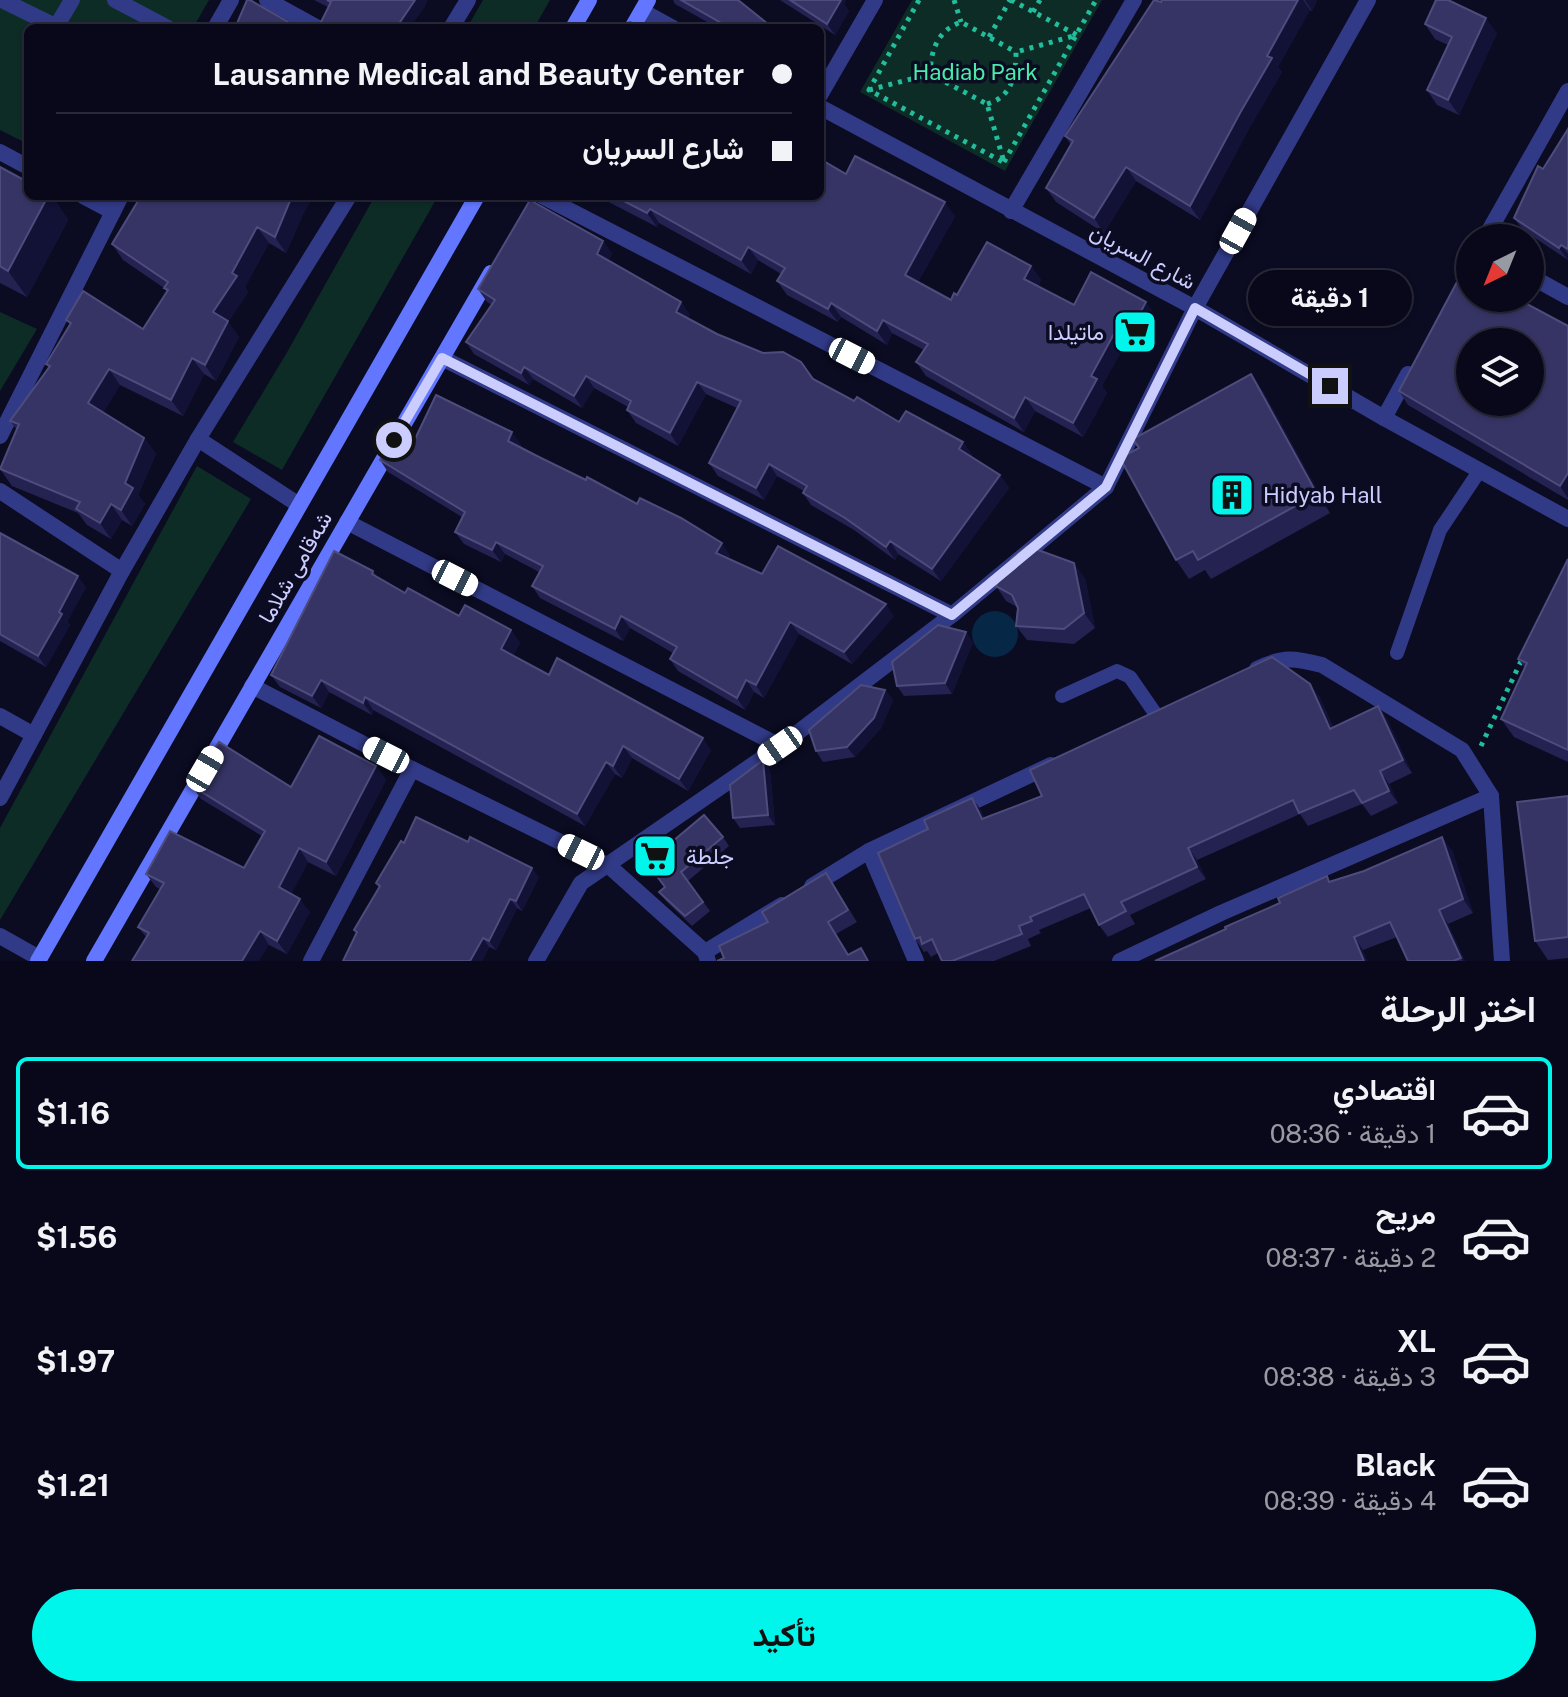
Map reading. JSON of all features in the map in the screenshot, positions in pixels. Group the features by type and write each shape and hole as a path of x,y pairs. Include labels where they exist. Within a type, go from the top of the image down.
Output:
{"main road":[{"path":"575,24 589,0"},
{"path":"634,24 645,6"},
{"name":"شەقامی شلاما","path":"38,960 475,200"},
{"name":"شەقامی شلاما","path":"94,961 496,263"}],"street":[{"path":"2,0 51,24"},
{"path":"59,24 72,0"},
{"path":"115,0 160,24"},
{"path":"217,24 231,0"},
{"path":"267,0 311,24"},
{"path":"453,24 468,0"},
{"path":"824,88 875,0"},
{"path":"1011,211 1134,0"},
{"path":"536,961 581,883 780,746 952,615 1106,487 1195,308 1368,0"},
{"path":"645,6 668,24"},
{"path":"1493,224 1568,91"},
{"name":"شارع السريان","path":"824,109 1195,308 1384,418 1568,519"},
{"path":"0,152 24,165"},
{"path":"90,200 113,212"},
{"path":"0,436 119,200"},
{"path":"0,798 122,571 198,439 347,200"},
{"path":"550,200 1106,487"},
{"path":"1544,284 1568,297"},
{"path":"442,358 952,615"},
{"path":"1384,418 1415,362"},
{"path":"198,439 299,505"},
{"path":"0,491 122,571"},
{"path":"347,522 780,746"},
{"path":"1238,677 1279,658 1322,665 1462,750 1491,796 1502,961"},
{"path":"252,686 609,866 704,958 869,851 1070,756"},
{"path":"0,716 34,735"},
{"path":"311,961 412,769"},
{"path":"1120,961 1221,913 1491,796"},
{"path":"869,851 916,961"},
{"path":"0,936 38,960"}],"lane":[{"path":"1397,653 1440,530 1480,470"},
{"path":"1062,696 1117,671 1130,677 1156,716"}],"path":[{"path":"869,90 919,0"},
{"path":"954,0 961,22 1016,52 1077,35"},
{"path":"989,37 1011,0 1077,35"},
{"path":"1033,12 1040,0"},
{"path":"1004,162 1096,0"},
{"path":"930,74 931,55 936,42 943,32 961,22"},
{"path":"987,104 996,101 1010,87 1015,77 1016,52"},
{"path":"869,90 930,74 987,104 1004,162"},
{"path":"869,90 1004,162"},
{"path":"1472,765 1529,643"}],"green space":[{"path":"0,0 209,0 195,24 24,24 24,142 0,130"},
{"path":"483,0 550,0 536,24 469,24"},
{"name":"Hadiab Park","path":"912,0 1102,0 1005,171 860,92"},
{"path":"373,200 436,200 282,470 233,442"},
{"path":"0,312 37,329 0,391"},
{"path":"197,466 251,499 0,920 0,828"}],"water":[{"path":"995,611 1011,618 1018,634 1011,650 995,657 979,650 972,634 979,618"}],"building":[{"path":"247,0 250,0 292,24 237,24"},
{"path":"327,0 415,0 399,24 320,24 331,2"},
{"path":"681,0 738,0 768,24 723,24"},
{"path":"790,0 841,0 827,24"},
{"path":"1154,0 1298,0 1267,56 1272,58 1190,206 1126,167 1094,218 1046,188 1073,141 1065,136"},
{"path":"1436,0 1448,0 1486,18 1448,100 1427,90 1452,37 1425,24"},
{"path":"1568,129 1568,249 1561,245 1559,248 1544,238 1544,224 1523,224 1514,218 1538,166 1543,169"},
{"path":"855,156 945,202 905,275 951,300 954,293 957,295 987,242 1031,266 1024,279 1074,305 1091,272 1146,302 1126,339 1115,332 1091,376 1097,379 1073,423 1025,397 1014,418 916,362 928,344 883,320 877,331 831,303 828,309 777,281 785,268 748,247 741,260 650,209 647,213 622,200 824,200 824,161 846,174"},
{"path":"0,167 24,180 24,200 46,200 8,271 0,266"},
{"path":"139,200 290,200 275,237 257,227 232,273 237,276 213,312 228,321 205,365 192,358 171,400 109,369 88,403 144,438 125,483 133,488 121,510 111,504 100,523 76,509 80,502 0,469 19,424 10,421 50,366 46,364 71,323 66,320 83,291 143,329 168,290 164,288 168,282 112,244"},
{"path":"530,200 603,241 597,254 681,302 676,312 717,334 763,353 783,352 801,362 813,379 854,401 857,397 899,422 906,411 963,442 959,449 1000,475 932,569 890,541 886,547 803,493 807,486 769,464 756,488 709,463 741,401 697,382 670,433 627,410 631,401 586,376 574,396 524,367 521,373 466,342 495,300 478,289"},
{"path":"1456,284 1456,312 1542,312 1568,326 1568,473 1560,486 1399,391"},
{"name":"Hidyab Hall","path":"1251,374 1317,494 1198,560 1193,551 1176,560 1120,458 1139,448 1133,439"},
{"path":"436,395 512,432 508,441 539,457 586,480 587,477 637,504 640,498 681,518 722,543 716,553 762,574 778,546 886,604 844,652 790,622 756,685 746,680 737,698 670,659 677,647 621,616 615,629 532,586 543,566 496,542 492,550 455,532 465,512 380,460 399,430 415,439"},
{"path":"0,533 78,576 59,612 62,614 38,656 0,634"},
{"path":"1027,546 1074,563 1084,613 1064,629 1016,626 1018,608 1012,595 996,586 1012,558"},
{"path":"334,551 373,571 372,574 405,593 408,588 459,616 465,605 511,630 501,649 549,675 557,658 703,738 679,779 623,746 613,766 606,762 577,814 365,697 363,703 321,680 312,696 271,675"},
{"path":"1568,559 1568,750 1501,719 1527,663 1518,659"},
{"path":"938,625 966,632 945,683 897,686 892,662"},
{"path":"1272,657 1310,684 1330,729 1378,706 1403,760 1380,771 1389,791 1362,803 1354,790 1299,813 1293,800 1188,848 1197,867 1121,902 1126,911 1099,925 1084,894 1030,917 1032,921 1019,926 1022,934 952,961 942,961 932,939 922,944 920,937 915,939 878,853 928,829 924,820 972,798 982,819 1042,796 1030,770"},
{"path":"861,685 885,690 874,718 847,747 816,751 809,730"},
{"path":"319,736 376,766 326,862 299,848 279,887 300,899 277,941 260,931 242,961 132,961 149,933 138,927 164,883 146,874 170,831 244,868 265,831 192,786 219,742 291,787"},
{"path":"763,760 768,815 733,818 730,785"},
{"path":"1568,796 1568,937 1535,941 1517,802"},
{"path":"704,815 723,837 681,872 703,902 685,916 659,892 665,887 647,863"},
{"path":"416,817 468,842 470,837 532,868 516,901 510,899 489,941 483,938 470,961 343,961 357,932 354,930 380,886 376,883 401,841 404,843"},
{"path":"1442,837 1463,899 1439,910 1461,958 1453,961 1408,961 1390,922 1354,937 1364,961 1155,961 1280,903 1278,898 1327,876 1329,882 1364,871"},
{"path":"826,873 848,910 828,922 848,955 861,948 868,961 717,961 724,958 719,946 768,922 762,912"}],"place":[{"name":"ماتیلدا","path":"1135,332"},
{"name":"Hidyab Hall","path":"1232,495"},
{"name":"جلطة","path":"655,856"}],"route":[{"path":"394,440 442,358 952,615 1106,487 1195,308 1330,386"}]}
